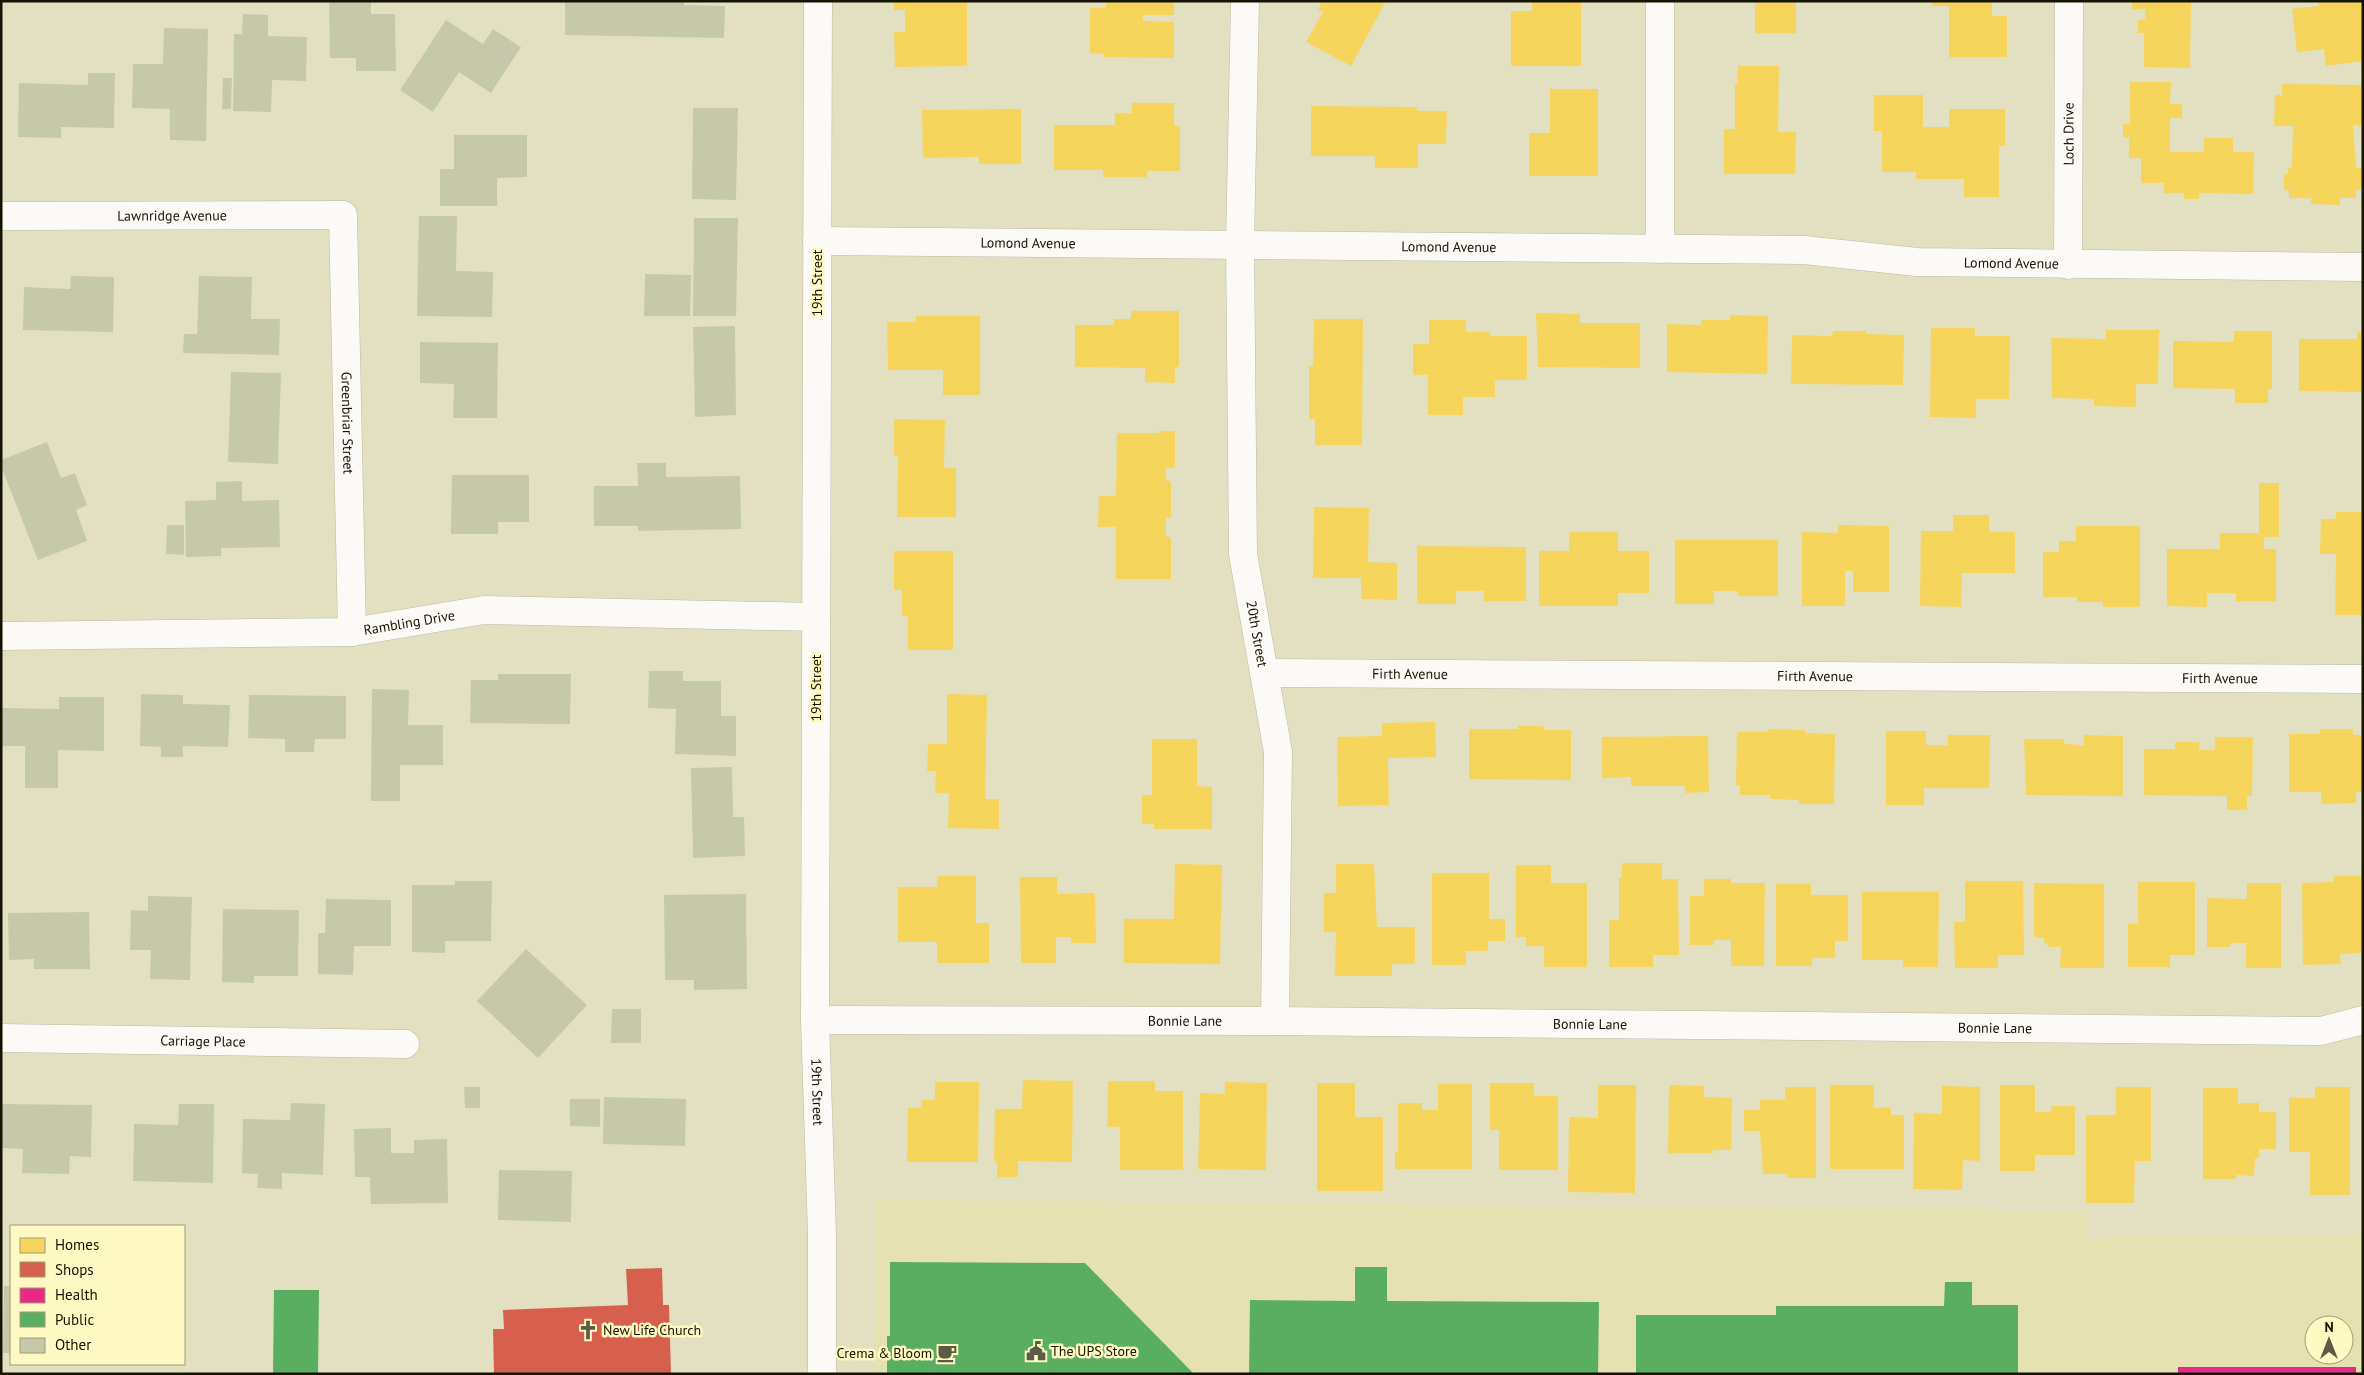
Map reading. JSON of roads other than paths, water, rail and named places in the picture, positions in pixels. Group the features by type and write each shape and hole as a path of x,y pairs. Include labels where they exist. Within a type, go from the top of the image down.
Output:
{"street":[{"name":"19th Street","path":"818,1 815,1020 822,1234 822,1374"},
{"path":"1240,244 1245,1"},
{"path":"1660,1 1660,249"},
{"name":"Loch Drive","path":"2068,265 2069,1"},
{"name":"Lawnridge Avenue","path":"1,216 343,215"},
{"name":"Greenbriar Street","path":"343,215 352,632"},
{"name":"Lomond Avenue","path":"817,241 1804,250 1917,262 2363,267"},
{"name":"20th Street","path":"1240,244 1243,554 1266,673 1278,752 1276,1021"},
{"name":"Rambling Drive","path":"1,636 352,632 484,610 816,617"},
{"name":"Firth Avenue","path":"1266,673 2363,679"},
{"name":"Bonnie Lane","path":"815,1020 1276,1021 2321,1031 2363,1020"},
{"name":"Carriage Place","path":"1,1038 405,1044"}],"place":[{"name":"New Life Church","path":"588,1330"},
{"name":"The UPS Store","path":"1036,1351"},
{"name":"Crema & Bloom","path":"947,1353"}]}
